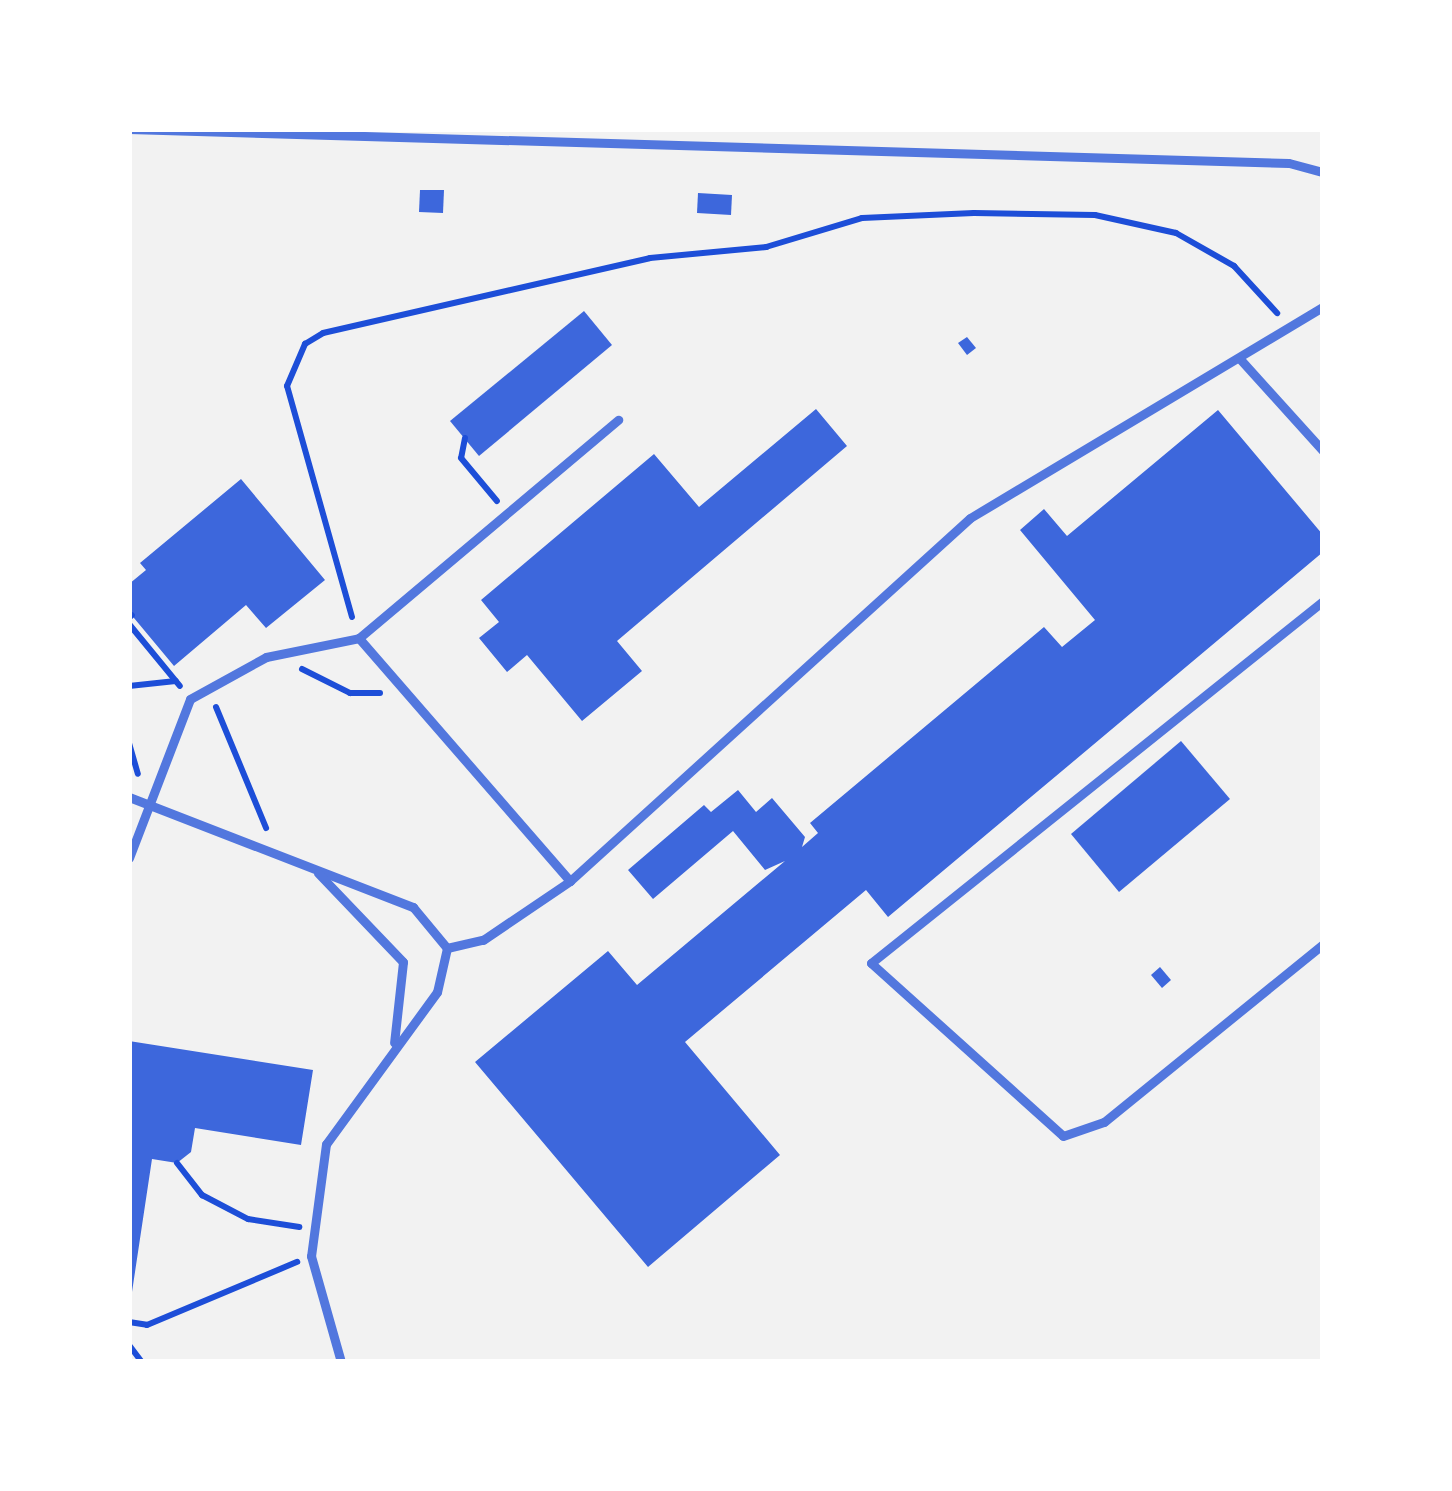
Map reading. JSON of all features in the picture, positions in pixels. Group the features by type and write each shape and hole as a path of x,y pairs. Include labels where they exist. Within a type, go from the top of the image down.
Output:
{"lane":[{"path":"129,129 1289,163 1323,172"},
{"path":"447,948 483,940 570,881 970,518 1323,307"},
{"path":"1240,359 1323,451"},
{"path":"129,858 190,699 266,657 358,638 618,419"},
{"path":"1323,602 871,963 1063,1136 1104,1122 1323,944"},
{"path":"358,638 570,881"},
{"path":"129,797 413,907 447,948"},
{"path":"314,868 403,962 393,1046"},
{"path":"341,1362 311,1256 326,1144 436,992 447,948"}],"path":[{"path":"358,638 287,386 304,344 323,333 650,258 766,247 862,218 974,213 1095,215 1207,244 1291,329"},
{"path":"465,438 461,458 507,513"},
{"path":"130,619 190,699"},
{"path":"266,657 350,693 407,694"},
{"path":"129,686 176,681"},
{"path":"208,686 276,854"},
{"path":"177,1163 202,1195 248,1220 315,1230"},
{"path":"129,1322 147,1325 311,1256"},
{"path":"129,1345 142,1362"}],"building":[{"path":"420,190 444,190 443,213 419,212"},
{"path":"698,193 732,195 731,215 697,213"},
{"path":"584,311 612,345 479,456 450,421"},
{"path":"967,337 976,348 967,355 958,343"},
{"path":"816,409 847,446 617,641 642,671 582,721 527,655 507,672 479,638 499,622 481,600 654,454 699,507"},
{"path":"1218,410 1323,535 1323,552 888,917 866,890 685,1042 780,1155 648,1267 475,1062 608,951 637,985 785,861 765,870 733,831 653,899 628,870 704,805 711,812 738,790 756,812 772,798 805,837 802,847 818,833 810,823 1044,627 1062,647 1095,620 1020,530 1044,509 1067,536"},
{"path":"241,479 325,580 266,628 246,605 174,666 129,612 129,584 146,570 140,563"},
{"path":"1181,741 1230,799 1119,892 1071,834"},
{"path":"1160,967 1171,980 1162,988 1151,975"},
{"path":"129,1041 313,1070 301,1145 195,1128 191,1152 177,1163 152,1159 132,1292"}]}
